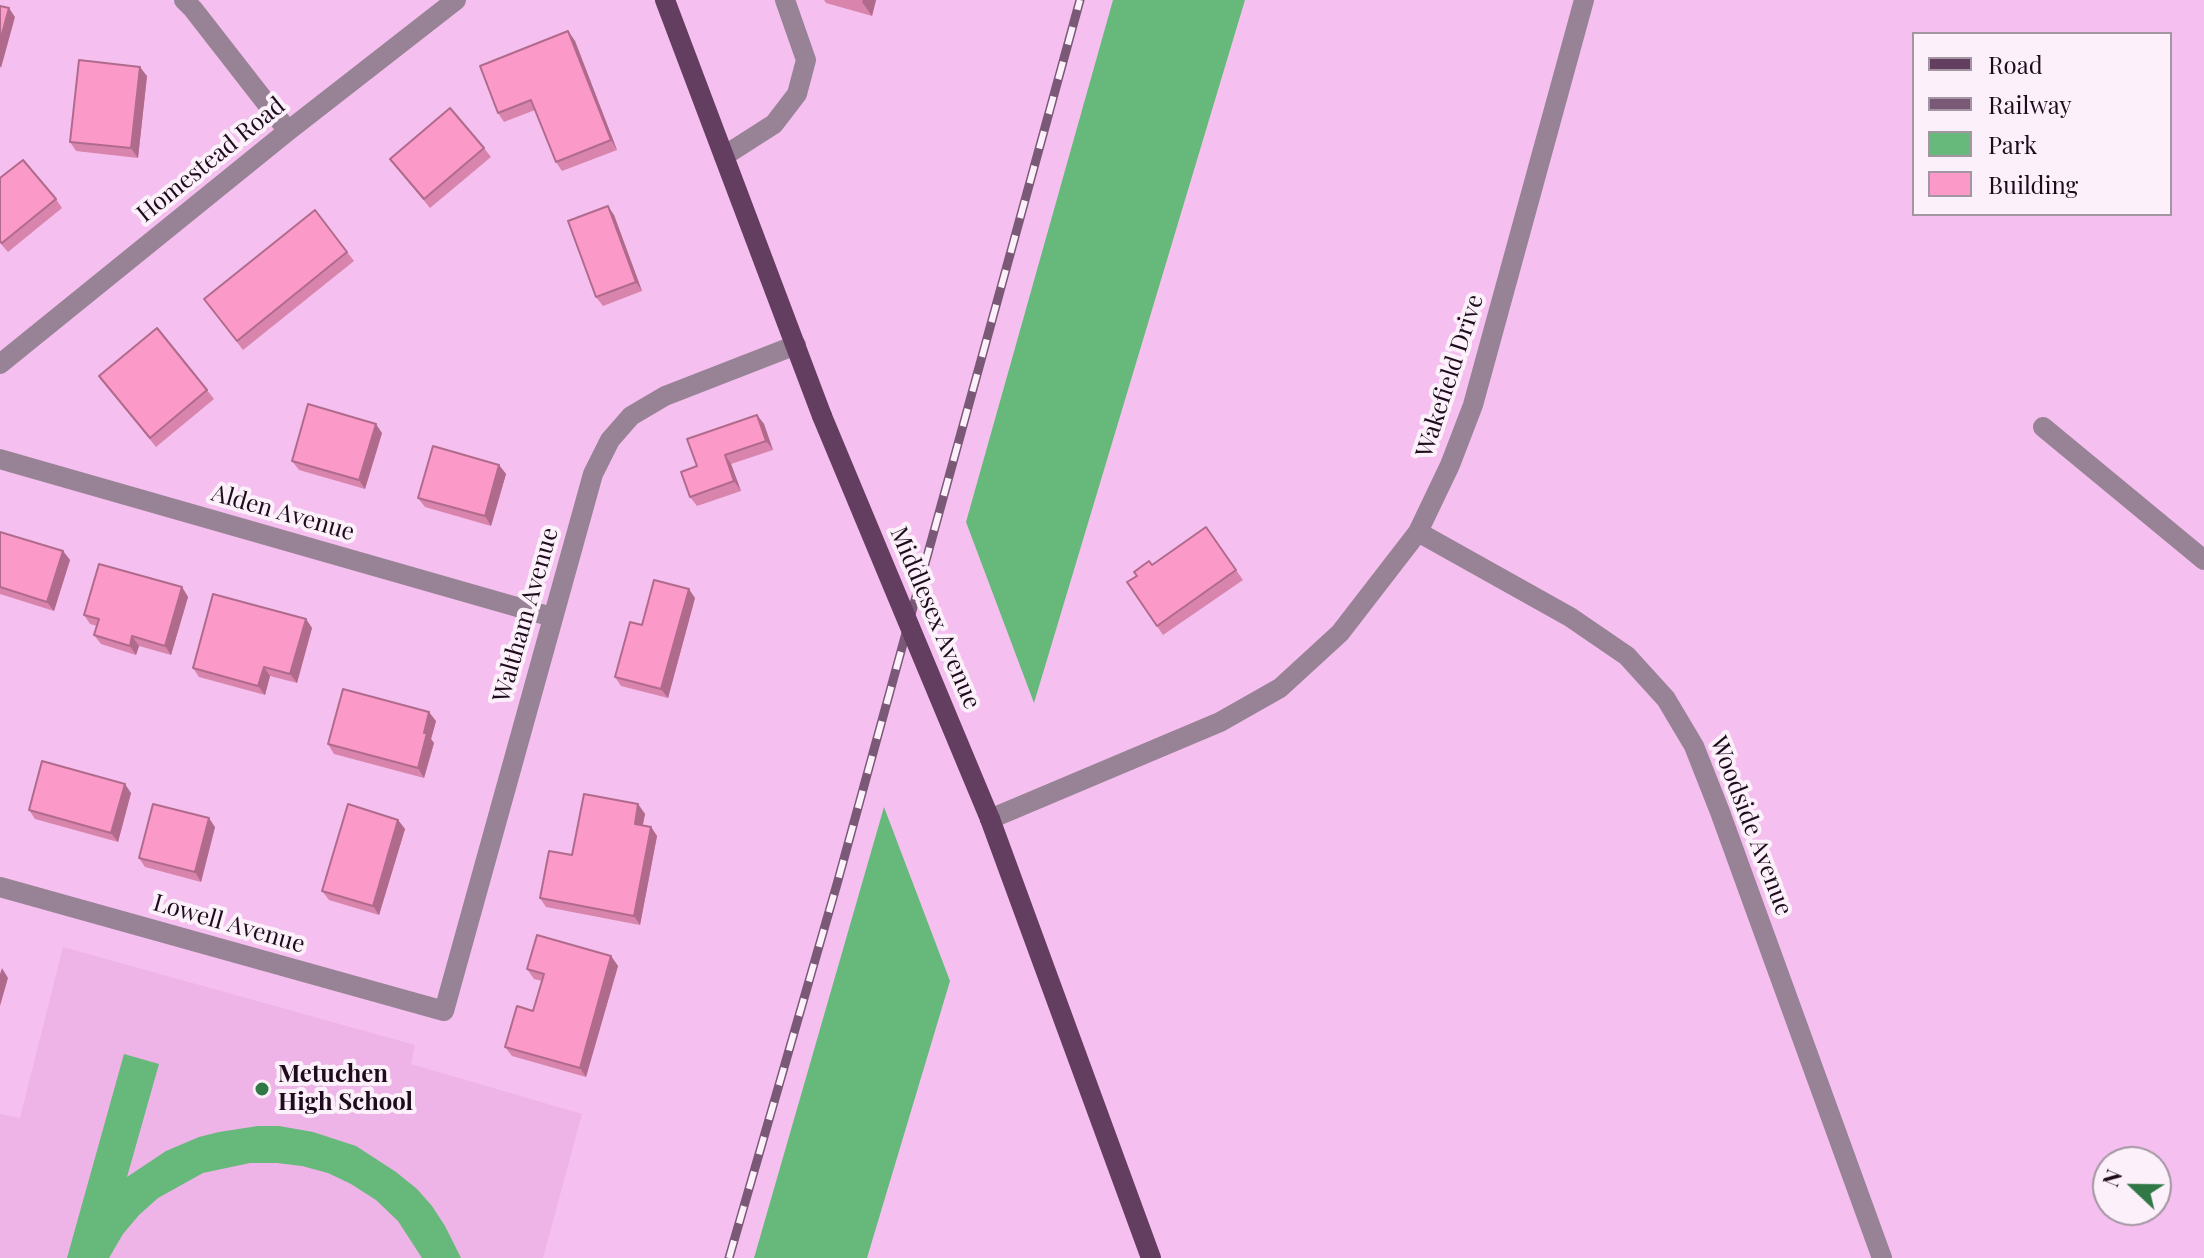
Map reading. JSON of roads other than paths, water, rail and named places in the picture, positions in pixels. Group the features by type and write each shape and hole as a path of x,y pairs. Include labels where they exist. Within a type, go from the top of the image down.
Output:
{"main road":[{"name":"Middlesex Avenue","path":"665,0 822,416 990,819 1151,1258"}],"street":[{"path":"184,0 288,131"},
{"name":"Homestead Road","path":"0,364 288,131 456,0"},
{"path":"724,156 774,124 797,94 806,60 785,0"},
{"name":"Wakefield Drive","path":"990,819 1220,722 1280,688 1340,633 1418,532 1450,465 1473,405 1584,0"},
{"name":"Waltham Avenue","path":"444,1011 593,474 610,440 631,416 665,396 796,345"},
{"path":"2043,427 2204,560"},
{"name":"Alden Avenue","path":"0,459 552,617"},
{"name":"Woodside Avenue","path":"1418,532 1570,617 1627,656 1666,699 1694,746 1720,812 1882,1258"},
{"name":"Lowell Avenue","path":"0,887 444,1011"}],"railway":[{"path":"729,1258 837,884 1080,0"}],"place":[{"name":"Metuchen High School","path":"262,1089"}]}
